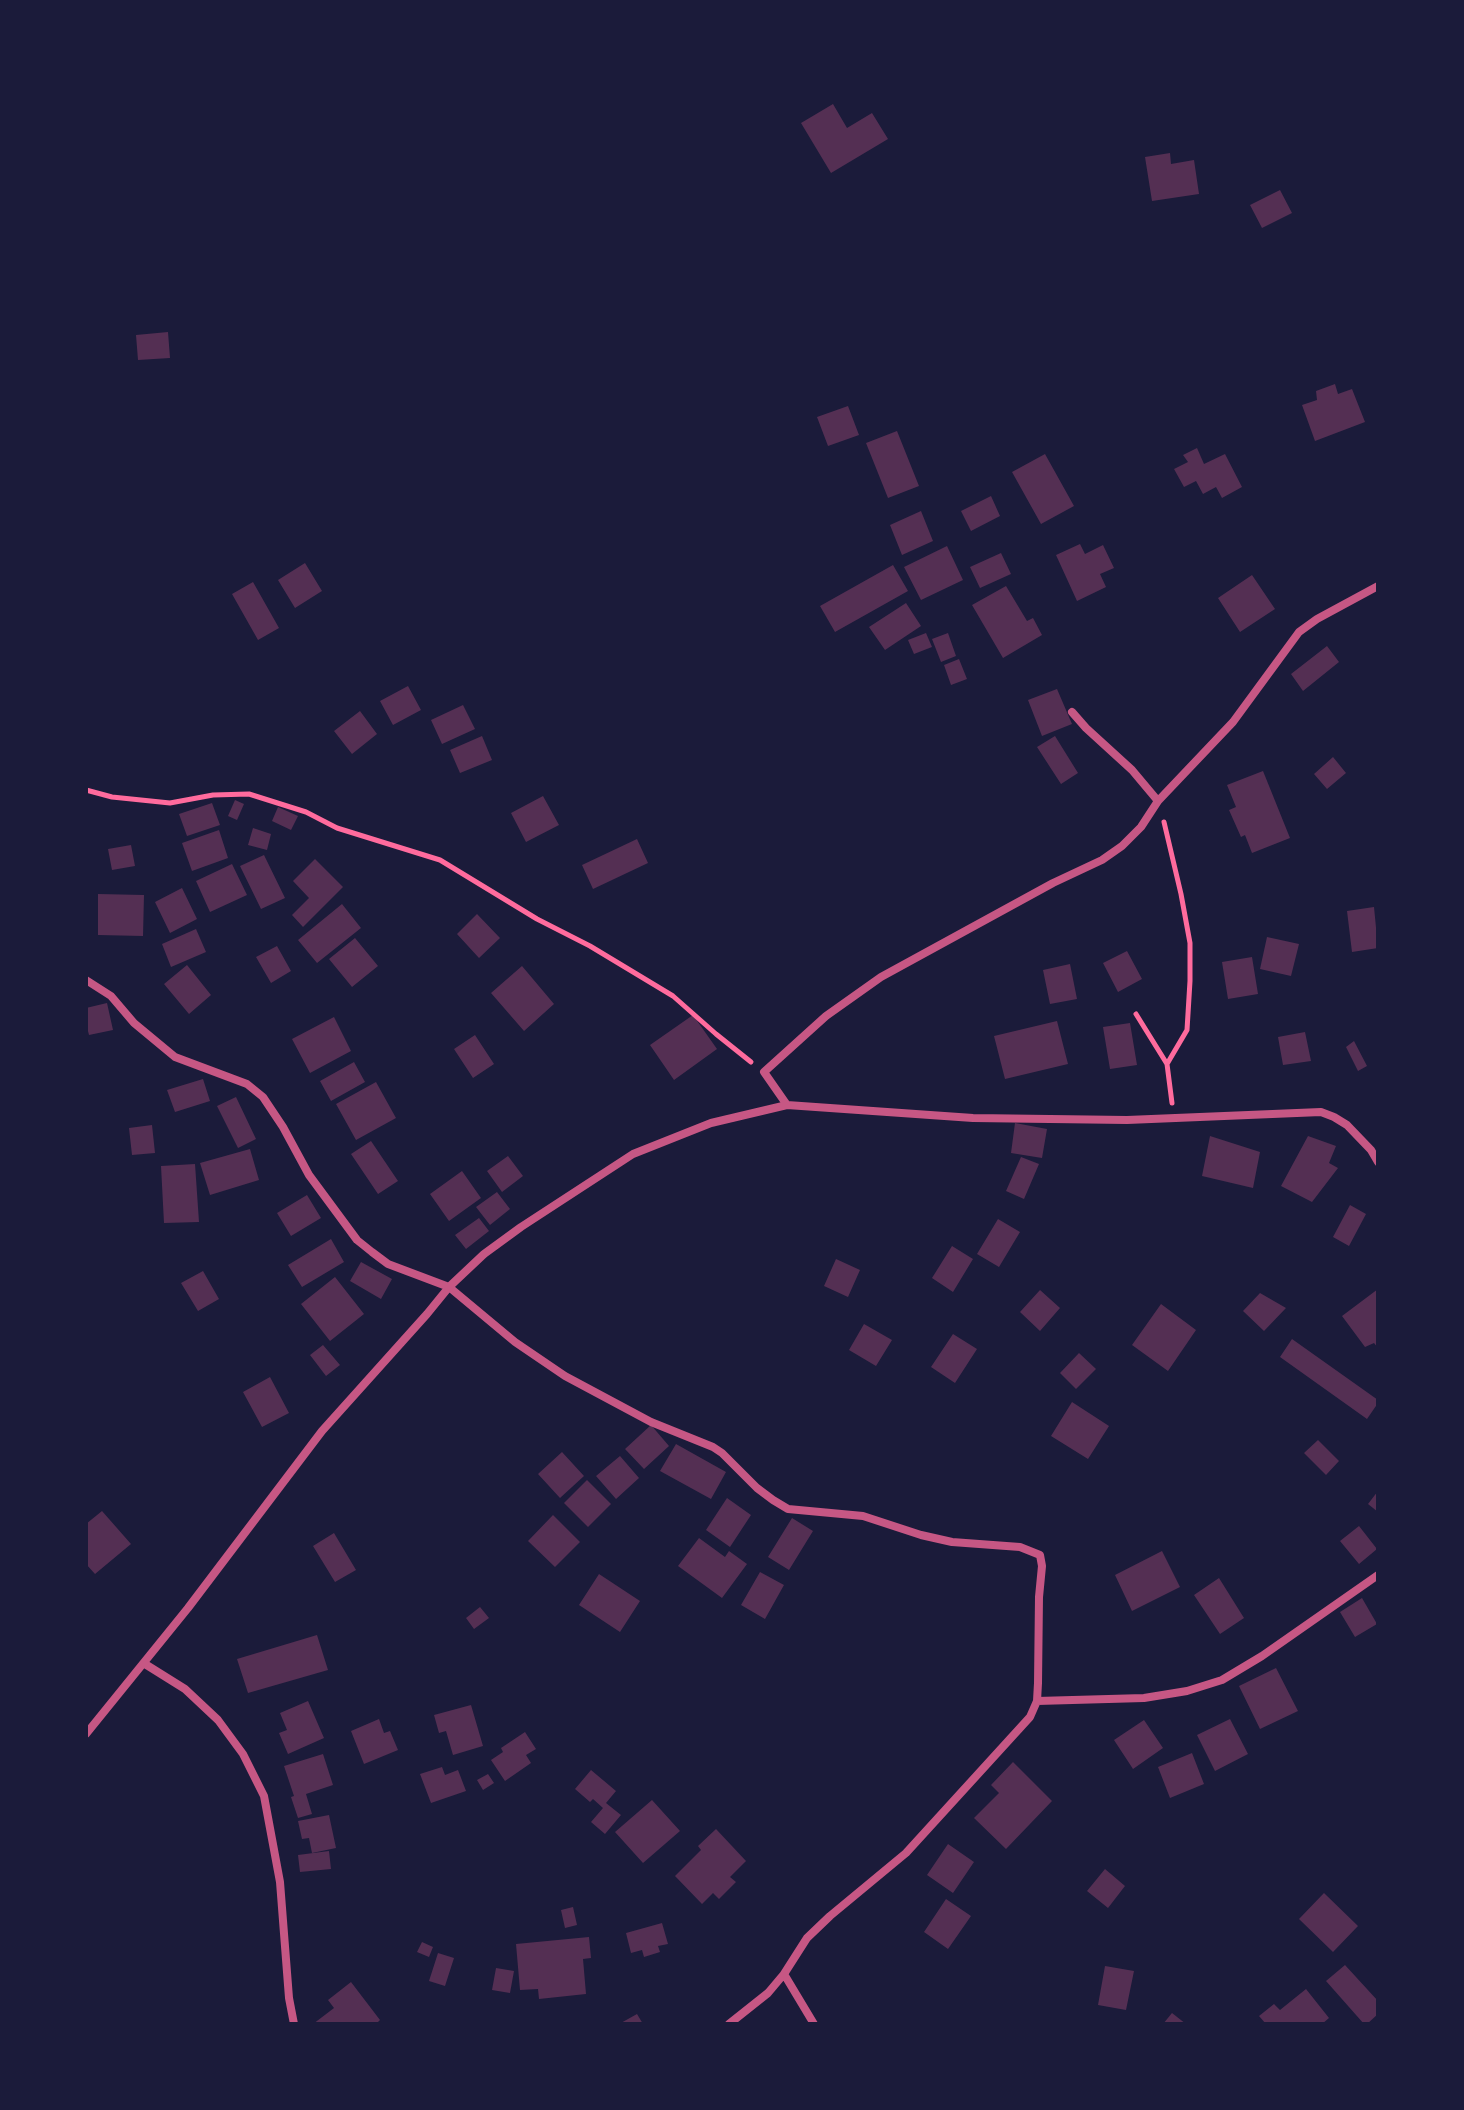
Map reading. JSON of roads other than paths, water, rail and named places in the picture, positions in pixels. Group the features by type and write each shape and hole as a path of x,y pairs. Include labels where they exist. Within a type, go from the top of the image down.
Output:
{"street":[{"path":"787,1105 764,1072 826,1016 881,977 1112,853 1141,827 1158,801 1233,722 1299,632 1378,586"},
{"path":"1072,712 1132,770 1158,801"},
{"path":"86,980 111,996 134,1023 175,1057 247,1084 263,1097 309,1175 357,1240 388,1264 449,1287 515,1342 565,1376 651,1422 722,1453 757,1488 788,1509 863,1516 952,1542 1020,1547 1038,1553 1042,1566 1037,1701 1030,1717 906,1853 807,1938 768,1993 729,2024"},
{"path":"86,1734 145,1664 322,1431 449,1287 484,1254 521,1227 633,1154 711,1123 787,1105 973,1118 1127,1120 1321,1112 1347,1125 1378,1162"},
{"path":"1037,1701 1144,1698 1187,1691 1222,1680 1262,1656 1378,1575"},
{"path":"145,1664 185,1689 218,1720 243,1754 264,1796 280,1882 289,1998 294,2024"},
{"path":"784,1974 814,2024"}]}
